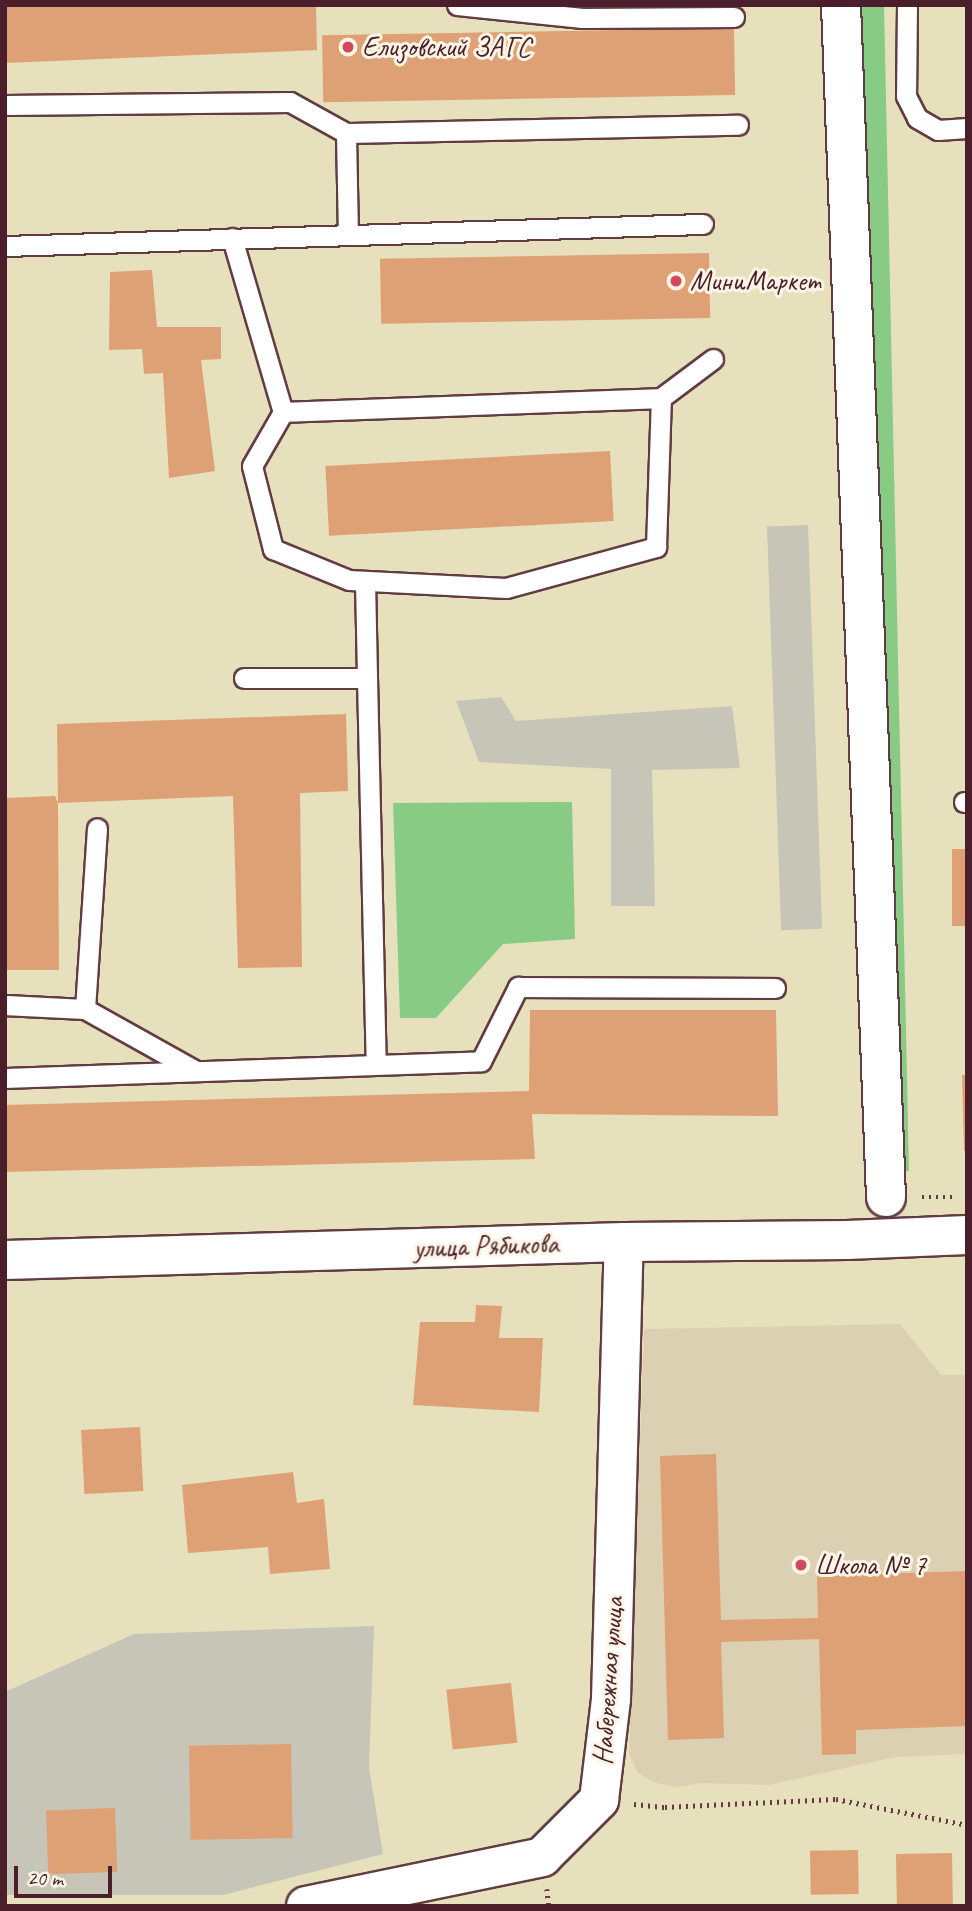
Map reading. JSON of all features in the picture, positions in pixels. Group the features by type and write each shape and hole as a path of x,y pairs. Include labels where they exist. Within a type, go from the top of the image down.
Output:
{"street":[{"path":"841,5 886,1197"},
{"name":"улица Рябикова","path":"5,1260 967,1235"},
{"name":"Набережная улица","path":"306,1906 542,1857 599,1800 611,1699 624,1242"}],"lane":[{"path":"457,5 582,18 734,17"},
{"path":"907,5 906,96 917,118 938,130 967,128"},
{"path":"5,105 290,102 345,134 738,125"},
{"path":"345,134 348,234"},
{"path":"5,246 703,224"},
{"path":"232,238 283,412 252,466 273,549 349,580 506,587 656,547 661,398"},
{"path":"283,412 661,398 713,359"},
{"path":"365,581 376,1064"},
{"path":"244,678 366,678"},
{"path":"85,1009 97,828"},
{"path":"5,1078 481,1061 518,986 775,988"},
{"path":"5,1005 85,1009 195,1070"}],"path":[{"path":"599,1800 665,1807 835,1799 967,1825"}],"shaded area":[{"path":"808,525 822,929 781,930 767,526"},
{"path":"501,697 516,721 732,706 740,768 652,770 655,906 611,906 611,769 479,762 456,701"},
{"name":"Школа № 7","path":"900,1324 941,1375 967,1375 967,1754 895,1757 769,1785 701,1783 678,1787 656,1783 638,1773 629,1754 644,1329"},
{"path":"374,1626 369,1767 383,1854 223,1895 5,1895 5,1692 134,1634"}],"green space":[{"path":"828,5 884,5 909,1171 864,1171"},
{"path":"572,802 575,939 503,944 436,1018 400,1018 393,803"}],"building":[{"path":"5,5 316,5 317,50 5,63"},
{"path":"734,28 735,95 323,102 322,35"},
{"path":"709,253 710,318 381,324 380,259"},
{"path":"152,270 157,327 221,327 221,359 201,360 215,471 169,478 163,373 144,374 142,349 109,350 110,272"},
{"path":"610,451 614,521 329,536 325,466"},
{"path":"346,714 348,791 300,793 302,967 238,968 233,796 58,803 57,724"},
{"path":"55,796 58,803 59,970 5,970 5,798"},
{"path":"952,849 967,849 967,926 952,926"},
{"path":"530,1010 776,1010 778,1116 532,1114 535,1159 5,1172 5,1105 529,1091"},
{"path":"962,1075 967,1075 967,1151 964,1151"},
{"path":"476,1305 502,1306 499,1338 543,1338 539,1412 413,1405 420,1322 475,1322"},
{"path":"140,1427 143,1491 84,1494 81,1430"},
{"path":"716,1454 721,1620 818,1618 817,1576 967,1571 967,1726 856,1730 856,1754 822,1755 819,1639 721,1642 724,1738 668,1740 660,1456"},
{"path":"293,1472 297,1503 324,1499 330,1569 270,1574 268,1547 188,1553 182,1485"},
{"path":"511,1683 517,1743 453,1749 446,1690"},
{"path":"291,1744 293,1838 191,1840 189,1746"},
{"path":"115,1808 117,1872 48,1874 46,1810"},
{"path":"858,1850 859,1894 811,1895 810,1851"},
{"path":"952,1853 953,1904 897,1905 896,1854"}],"place":[{"name":"Елизовский ЗАГС","path":"348,47"},
{"name":"МиниМаркет","path":"676,281"},
{"name":"Школа № 7","path":"801,1565"}]}
